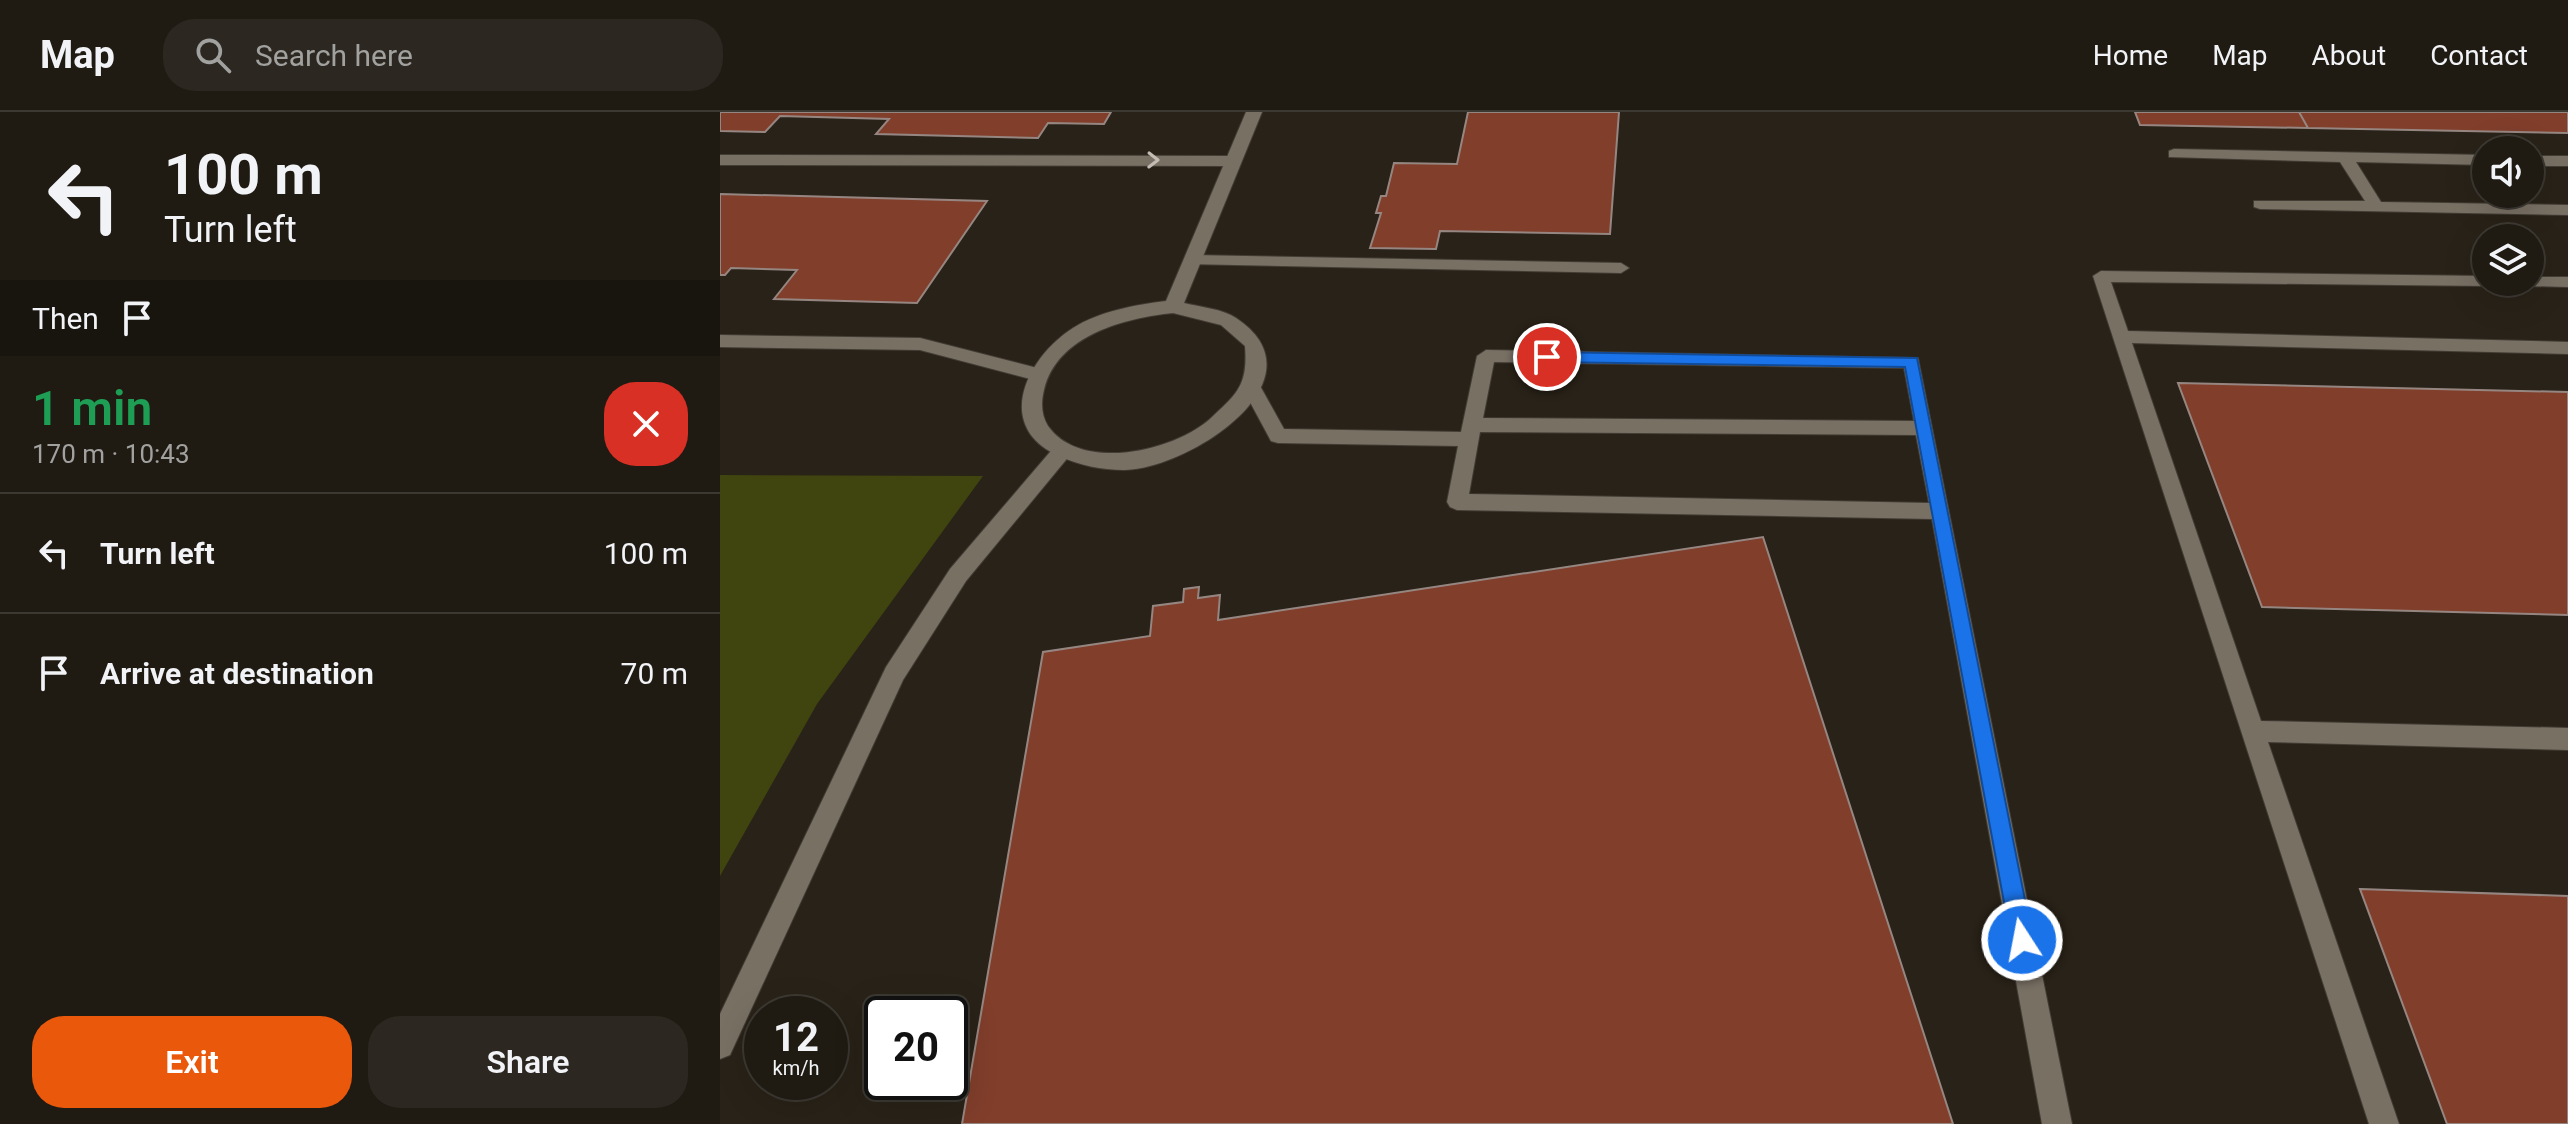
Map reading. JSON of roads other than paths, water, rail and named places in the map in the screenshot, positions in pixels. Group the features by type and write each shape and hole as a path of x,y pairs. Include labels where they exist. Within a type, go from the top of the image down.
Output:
{"street":[{"path":"1173,307 1254,112"},
{"path":"1173,307 1207,310 1234,322 1252,339 1259,363 1252,389 1233,415 1202,438 1164,454 1122,461 1084,459 1053,446 1035,426 1029,401 1038,375 1055,353 1080,334 1109,319 1141,310 1173,307"}],"lane":[{"path":"2174,154 2472,160"},
{"path":"2345,157 2376,206"},
{"path":"720,160 1233,161"},
{"path":"2544,161 2568,161"},
{"path":"2260,204 2568,210"},
{"path":"1192,260 1621,268"},
{"path":"2384,1124 2101,276 2472,281"},
{"path":"2544,282 2568,282"},
{"path":"2121,337 2568,348"},
{"path":"720,341 920,344 1038,375"},
{"path":"1939,511 1457,502 1486,356 1912,362 2057,1124"},
{"path":"1252,389 1278,436 1924,428"},
{"path":"720,1045 894,674 958,575 1063,450"},
{"path":"2253,731 2568,739"}]}
